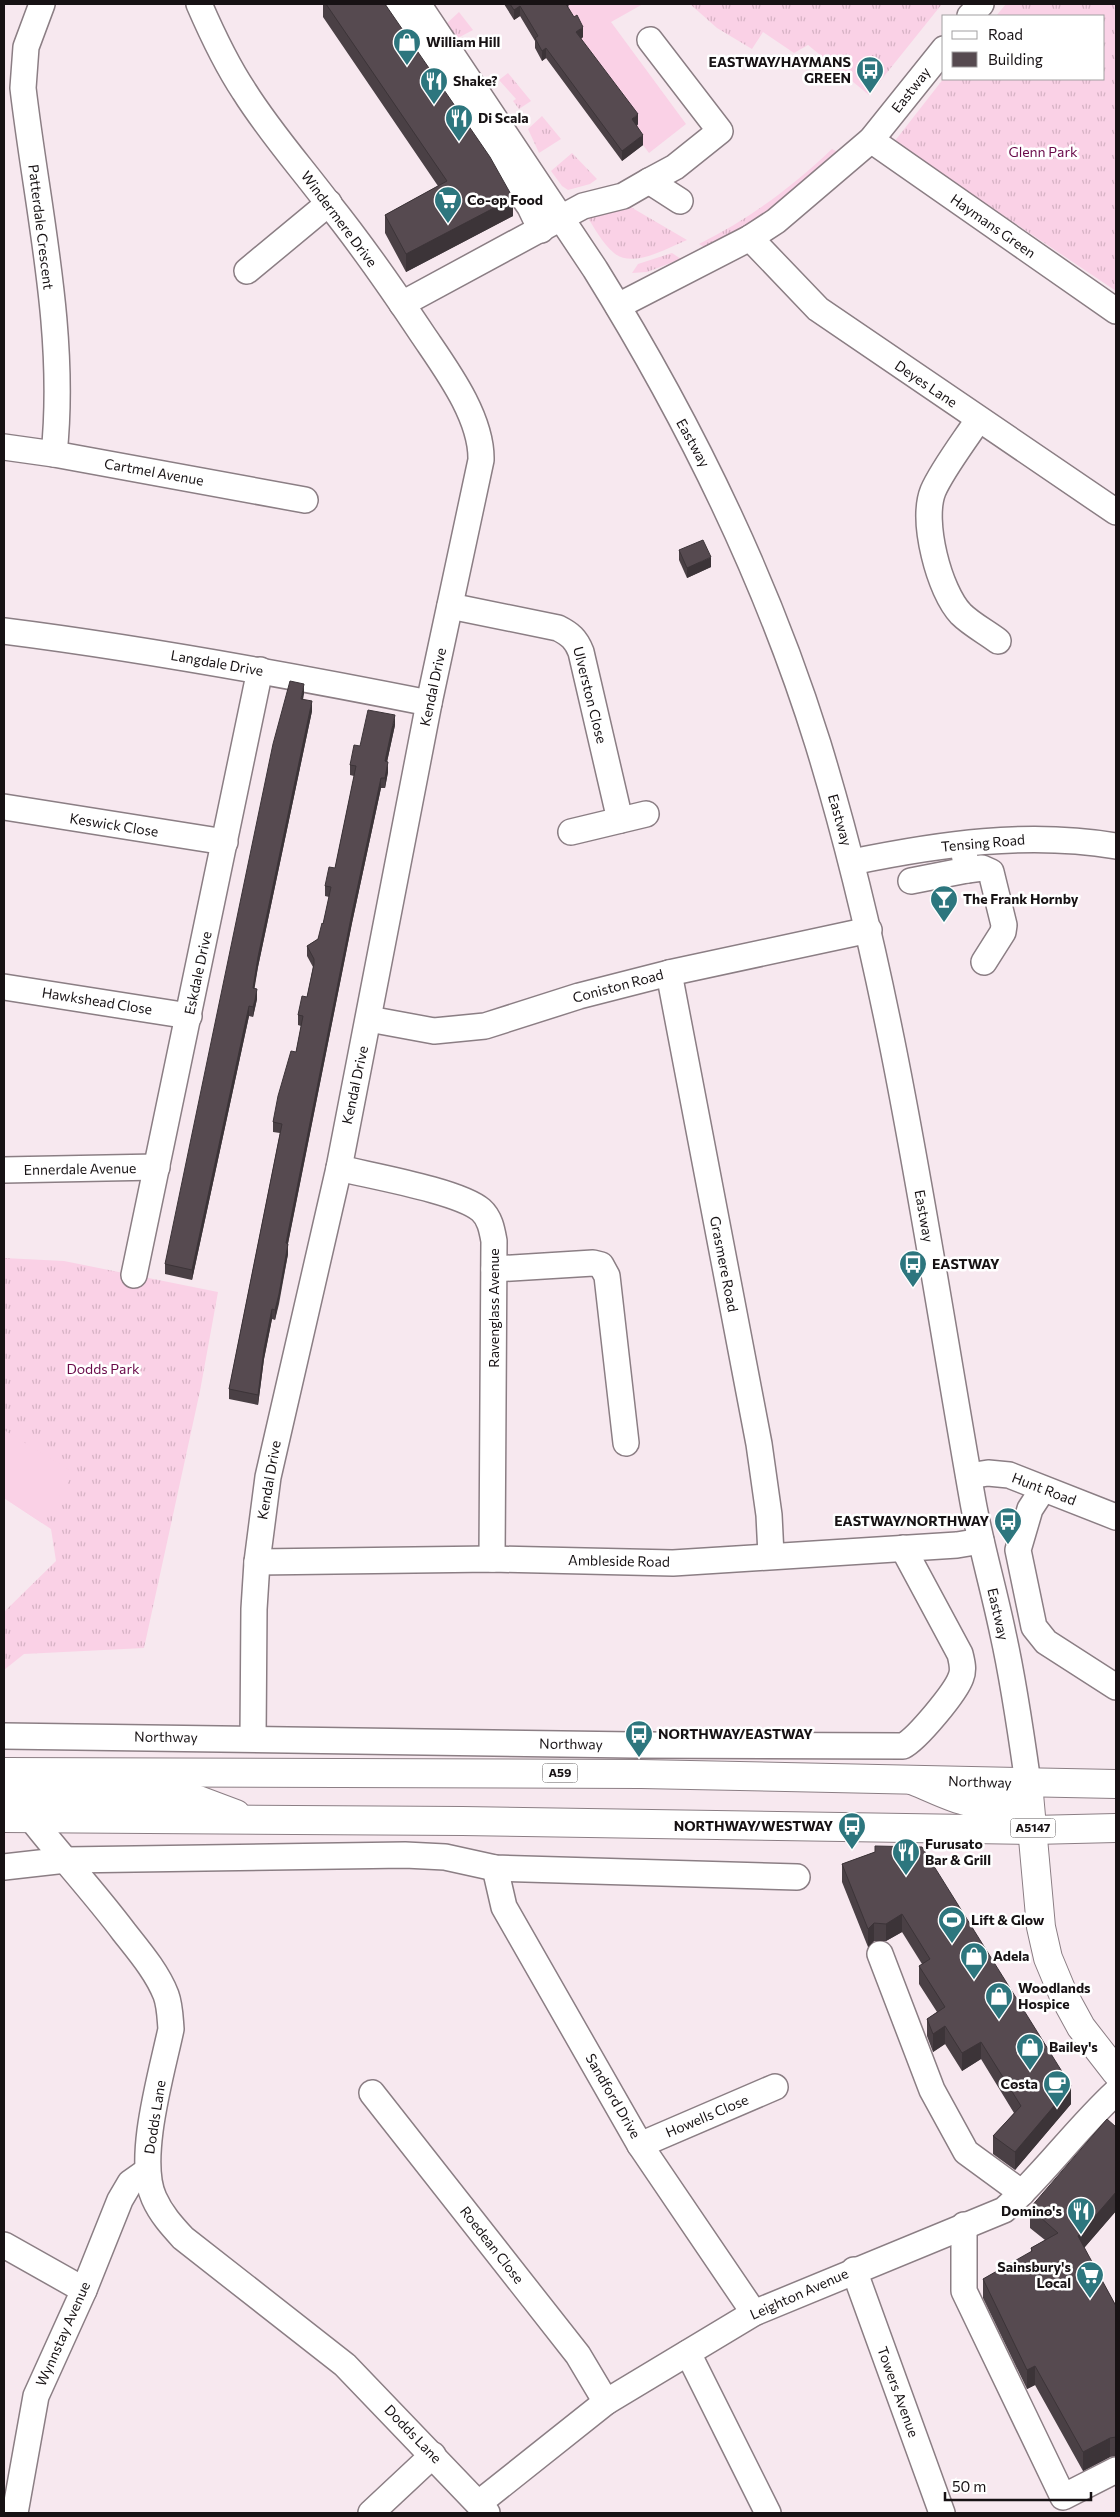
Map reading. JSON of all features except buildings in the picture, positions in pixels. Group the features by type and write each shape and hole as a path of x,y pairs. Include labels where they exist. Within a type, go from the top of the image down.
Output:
{"main road":[{"name":"Northway","path":"4,1772 641,1774 1028,1784 1116,1784"},
{"path":"4,1779 27,1789 42,1792 180,1796 196,1799 251,1820"},
{"path":"913,1780 969,1802 997,1803 1009,1807 1020,1813 1033,1830"},
{"name":"A5147","path":"1028,1784 1041,1927 1048,1958 1063,1994 1081,2027 1116,2072"},
{"path":"16,1818 1033,1830 1116,1828"}],"street":[{"name":"Patterdale Crescent","path":"42,4 26,47 23,88 55,341 57,422 54,454"},
{"name":"Windermere Drive","path":"199,4 211,32 244,91 287,152 329,203 402,304 444,366 479,434"},
{"path":"390,4 530,207 551,224"},
{"path":"418,4 551,224 618,306"},
{"path":"971,15 980,4"},
{"path":"402,304 583,206 623,196 674,167 720,131 650,40"},
{"name":"Eastway","path":"942,51 871,140 776,221 750,238 618,306 709,471 746,555 774,622 812,728 852,862 869,930 899,1070 969,1476 981,1541 1012,1678 1028,1784"},
{"name":"Haymans Green","path":"871,140 1116,311"},
{"path":"650,181 680,202"},
{"path":"247,271 329,203"},
{"name":"Deyes Lane","path":"750,238 818,309 978,420 1116,512"},
{"path":"978,420 933,491 928,521 942,582 950,599 962,614 998,641"},
{"name":"Kendal Drive","path":"253,1738 254,1610 257,1562 268,1477 338,1168 369,1019 429,703 481,460 479,434"},
{"name":"Cartmel Avenue","path":"4,447 54,454 305,500"},
{"name":"Ulverston Close","path":"450,606 558,628 569,633 576,641 581,652 620,820"},
{"name":"Langdale Drive","path":"4,631 97,643 260,670 429,703"},
{"name":"Eskdale Drive","path":"134,1275 260,670"},
{"name":"Keswick Close","path":"4,807 225,842"},
{"path":"571,832 646,814"},
{"name":"Tensing Road","path":"852,862 962,843 1008,839 1050,838 1116,846"},
{"path":"962,843 967,870"},
{"path":"912,881 982,868 991,872 1004,925 1003,932 984,962"},
{"name":"Coniston Road","path":"369,1019 434,1031 466,1030 497,1023 579,996 669,973 869,930"},
{"name":"Grasmere Road","path":"669,973 759,1444 769,1515 771,1555"},
{"name":"Hawkshead Close","path":"4,987 189,1016"},
{"name":"Ennerdale Avenue","path":"4,1170 157,1167"},
{"name":"Ravenglass Avenue","path":"338,1168 455,1196 476,1206 482,1211 491,1225 494,1241 492,1559"},
{"path":"494,1269 593,1263 601,1265 607,1276 626,1443"},
{"name":"Hunt Road","path":"969,1476 988,1473 1009,1475 1116,1517"},
{"path":"1043,1489 1030,1509 1018,1550 1034,1627 1046,1642 1116,1687"},
{"name":"Ambleside Road","path":"257,1562 492,1559 673,1563 981,1541"},
{"name":"Northway","path":"4,1736 253,1738 642,1745 903,1746 917,1736 957,1685 963,1670 960,1654 903,1548"},
{"name":"Dodds Lane","path":"4,1779 16,1818 66,1860 92,1889 138,1950 166,1996 170,2012 171,2029 147,2148 147,2171 153,2196 164,2216 183,2238 345,2365 483,2508"},
{"path":"4,1867 66,1860 405,1855 445,1857 495,1868 797,1877"},
{"name":"Sandford Drive","path":"495,1868 504,1907 640,2145 754,2313"},
{"path":"880,1954 932,2090 966,2152 1022,2194"},
{"name":"Howells Close","path":"640,2145 774,2087"},
{"name":"Leighton Avenue","path":"483,2508 606,2402 754,2313 854,2270 1004,2210 1022,2194 1096,2111 1116,2092"},
{"name":"Roedean Close","path":"372,2093 578,2355 606,2402"},
{"name":"Wynnstay Avenue","path":"15,2513 14,2453 36,2396 84,2290 120,2200 130,2183 147,2171"},
{"path":"964,2225 964,2291 1063,2497 1116,2470"},
{"path":"4,2245 84,2290"},
{"name":"Towers Avenue","path":"854,2270 942,2513"},
{"path":"688,2353 768,2513"},
{"path":"371,2513 433,2455"}],"green space":[{"path":"569,4 643,4 611,22 686,124 649,153 632,130 638,124 561,20"},
{"path":"690,4 942,4 869,95 808,45 794,53 763,32 752,49 717,28"},
{"name":"Glenn Park","path":"1006,4 1116,4 1116,291 894,142 942,80 1105,80 1105,15 997,15"},
{"path":"459,12 473,30 454,40 445,25"},
{"path":"508,73 531,101 519,109 513,101 516,99 499,80"},
{"path":"542,116 561,139 539,153 528,129"},
{"path":"832,149 838,152 776,206 706,248 699,244 769,202"},
{"path":"572,153 597,179 590,184 568,190 562,186 551,171"},
{"path":"629,206 687,240 650,256 640,258 631,259 614,253 602,240 586,215"},
{"path":"672,253 681,259 647,272 632,273 638,264"},
{"name":"Dodds Park","path":"4,1258 64,1261 218,1292 200,1391 144,1648 24,1654 4,1670 4,1612 56,1561 51,1529 4,1498"},
{"path":"4,1430 74,1473 42,1523 4,1498"}],"place":[{"name":"William Hill","path":"407,66"},
{"name":"EASTWAY/HAYMANS GREEN","path":"870,94"},
{"name":"Shake?","path":"434,105"},
{"name":"Di Scala","path":"459,142"},
{"name":"Co-op Food","path":"448,224"},
{"name":"The Frank Hornby","path":"944,923"},
{"name":"EASTWAY","path":"913,1288"},
{"name":"EASTWAY/NORTHWAY","path":"1008,1545"},
{"name":"NORTHWAY/EASTWAY","path":"639,1758"},
{"name":"NORTHWAY/WESTWAY","path":"852,1850"},
{"name":"Furusato Bar & Grill","path":"906,1876"},
{"name":"Lift & Glow","path":"952,1944"},
{"name":"Adela","path":"974,1980"},
{"name":"Woodlands Hospice","path":"999,2020"},
{"name":"Bailey's","path":"1030,2071"},
{"name":"Costa","path":"1057,2108"},
{"name":"Domino's","path":"1081,2235"},
{"name":"Sainsbury's Local","path":"1090,2299"}]}
